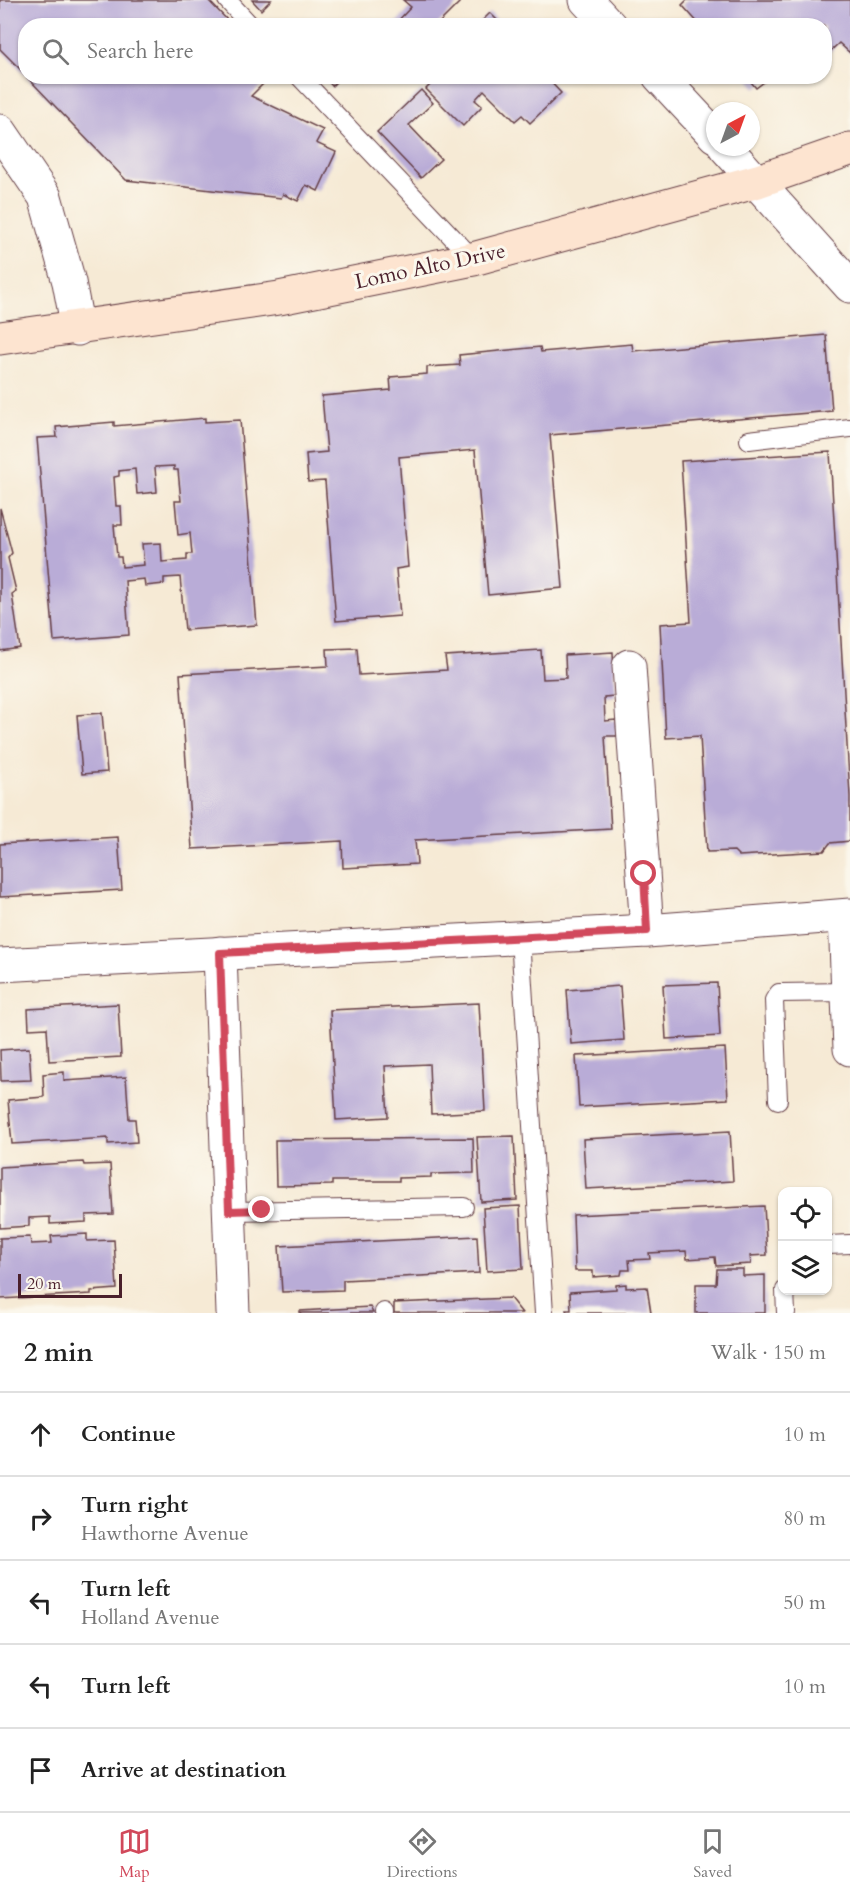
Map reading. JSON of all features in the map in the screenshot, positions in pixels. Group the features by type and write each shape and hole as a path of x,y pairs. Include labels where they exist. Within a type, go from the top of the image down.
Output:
{"street":[{"path":"586,0 603,18"},
{"path":"666,84 706,127"},
{"path":"0,131 45,197 69,282 78,329"},
{"name":"Lomo Alto Drive","path":"0,338 78,329 279,298 473,259 758,181 850,149"},
{"path":"734,156 850,286"},
{"path":"629,666 647,931"},
{"path":"0,964 647,931 848,915 850,1049"},
{"path":"220,953 232,1313"}],"lane":[{"path":"227,0 244,18"},
{"path":"307,84 473,259"},
{"path":"749,440 850,428"},
{"path":"520,938 544,1313"},
{"path":"778,1100 774,1000 778,993 848,992"},
{"path":"229,1211 464,1207"},
{"path":"832,1245 850,1244"},
{"path":"785,1295 786,1313"}],"building":[{"path":"0,0 208,0 225,18 18,18 18,67 0,49"},
{"path":"252,0 271,0 261,10"},
{"path":"403,0 462,0 444,18 401,18 411,7"},
{"path":"687,0 850,0 850,53 839,43 832,50 832,18 694,18 682,5"},
{"path":"490,13 495,18 485,18"},
{"path":"34,84 263,84 251,96 323,130 316,143 336,152 318,191 306,185 298,201 283,194 281,198 126,180"},
{"path":"431,84 553,84 561,93 530,123 522,115 515,121 484,90 475,100 482,106 463,126 426,89"},
{"path":"421,90 433,103 409,125 441,159 421,178 377,132"},
{"path":"826,335 832,411 550,435 563,588 488,595 475,450 399,457 408,567 396,569 400,616 336,621 325,481 308,482 306,454 327,452 322,396 391,390 390,377 427,374 427,367 460,365 459,355 540,347 541,352 632,344 633,351"},
{"path":"205,418 205,422 240,420 257,625 185,630 180,577 164,578 164,584 145,586 144,579 125,581 129,635 54,641 37,438 57,437 56,427 114,422 114,426","holes":["174,466 174,470 178,470 181,501 175,501 178,535 190,533 192,554 187,554 187,560 162,562 161,543 142,544 144,565 122,567 121,557 117,557 114,525 122,525 121,506 116,506 114,477 119,476 119,471 135,469 137,494 157,492 155,467"]},
{"path":"830,452 850,796 850,841 830,843 824,851 739,856 734,851 707,852 700,736 666,738 660,624 691,622 681,461"},
{"path":"0,508 12,553 8,558 16,591 12,594 20,648 0,651"},
{"path":"357,648 359,675 447,670 445,656 541,650 543,679 566,678 565,655 613,652 615,696 604,697 605,721 616,720 617,736 605,736 611,829 415,840 417,864 343,868 342,841 192,849 180,674 328,666 327,649"},
{"path":"102,713 107,772 82,774 77,715"},
{"path":"118,837 122,890 0,897 0,844"},
{"path":"717,983 720,1036 666,1039 663,985"},
{"path":"620,986 624,1040 571,1044 567,990"},
{"path":"479,1003 485,1111 431,1114 429,1064 385,1066 388,1117 336,1120 330,1010"},
{"path":"118,1004 121,1057 49,1061 47,1028 29,1029 28,1009"},
{"path":"29,1048 31,1080 1,1081 0,1050"},
{"path":"725,1048 728,1099 579,1107 576,1056"},
{"path":"64,1072 64,1081 126,1077 129,1119 135,1119 137,1142 108,1144 108,1138 12,1144 8,1100 44,1097 43,1074"},
{"path":"730,1131 733,1181 586,1189 583,1139"},
{"path":"514,1136 517,1200 481,1202 477,1137"},
{"path":"473,1138 474,1173 431,1174 431,1177 399,1178 399,1181 332,1181 332,1185 276,1186 275,1140"},
{"path":"83,1162 84,1165 110,1164 113,1214 86,1215 86,1222 50,1224 50,1217 29,1218 29,1226 0,1228 0,1167"},
{"path":"520,1206 523,1269 487,1271 483,1208"},
{"path":"764,1206 767,1255 750,1256 751,1264 716,1266 715,1257 687,1259 686,1251 649,1253 650,1259 629,1260 630,1270 622,1270 621,1275 593,1277 593,1271 575,1271 573,1215"},
{"path":"87,1234 87,1241 114,1240 117,1289 91,1291 91,1294 0,1299 0,1238 30,1237 31,1244 52,1243 51,1236"},
{"path":"477,1236 479,1273 343,1280 343,1290 282,1292 279,1246"},
{"path":"717,1269 743,1269 743,1276 765,1275 765,1313 696,1313 696,1284 716,1284"},
{"path":"626,1284 626,1288 647,1287 651,1313 567,1313 566,1310 571,1310 570,1292 616,1289 616,1285"},
{"path":"510,1298 522,1313 394,1313 394,1303"},
{"path":"370,1307 373,1313 300,1313 300,1311"}],"route":[{"path":"262,1210 229,1211 220,953 647,931 644,874"}]}
